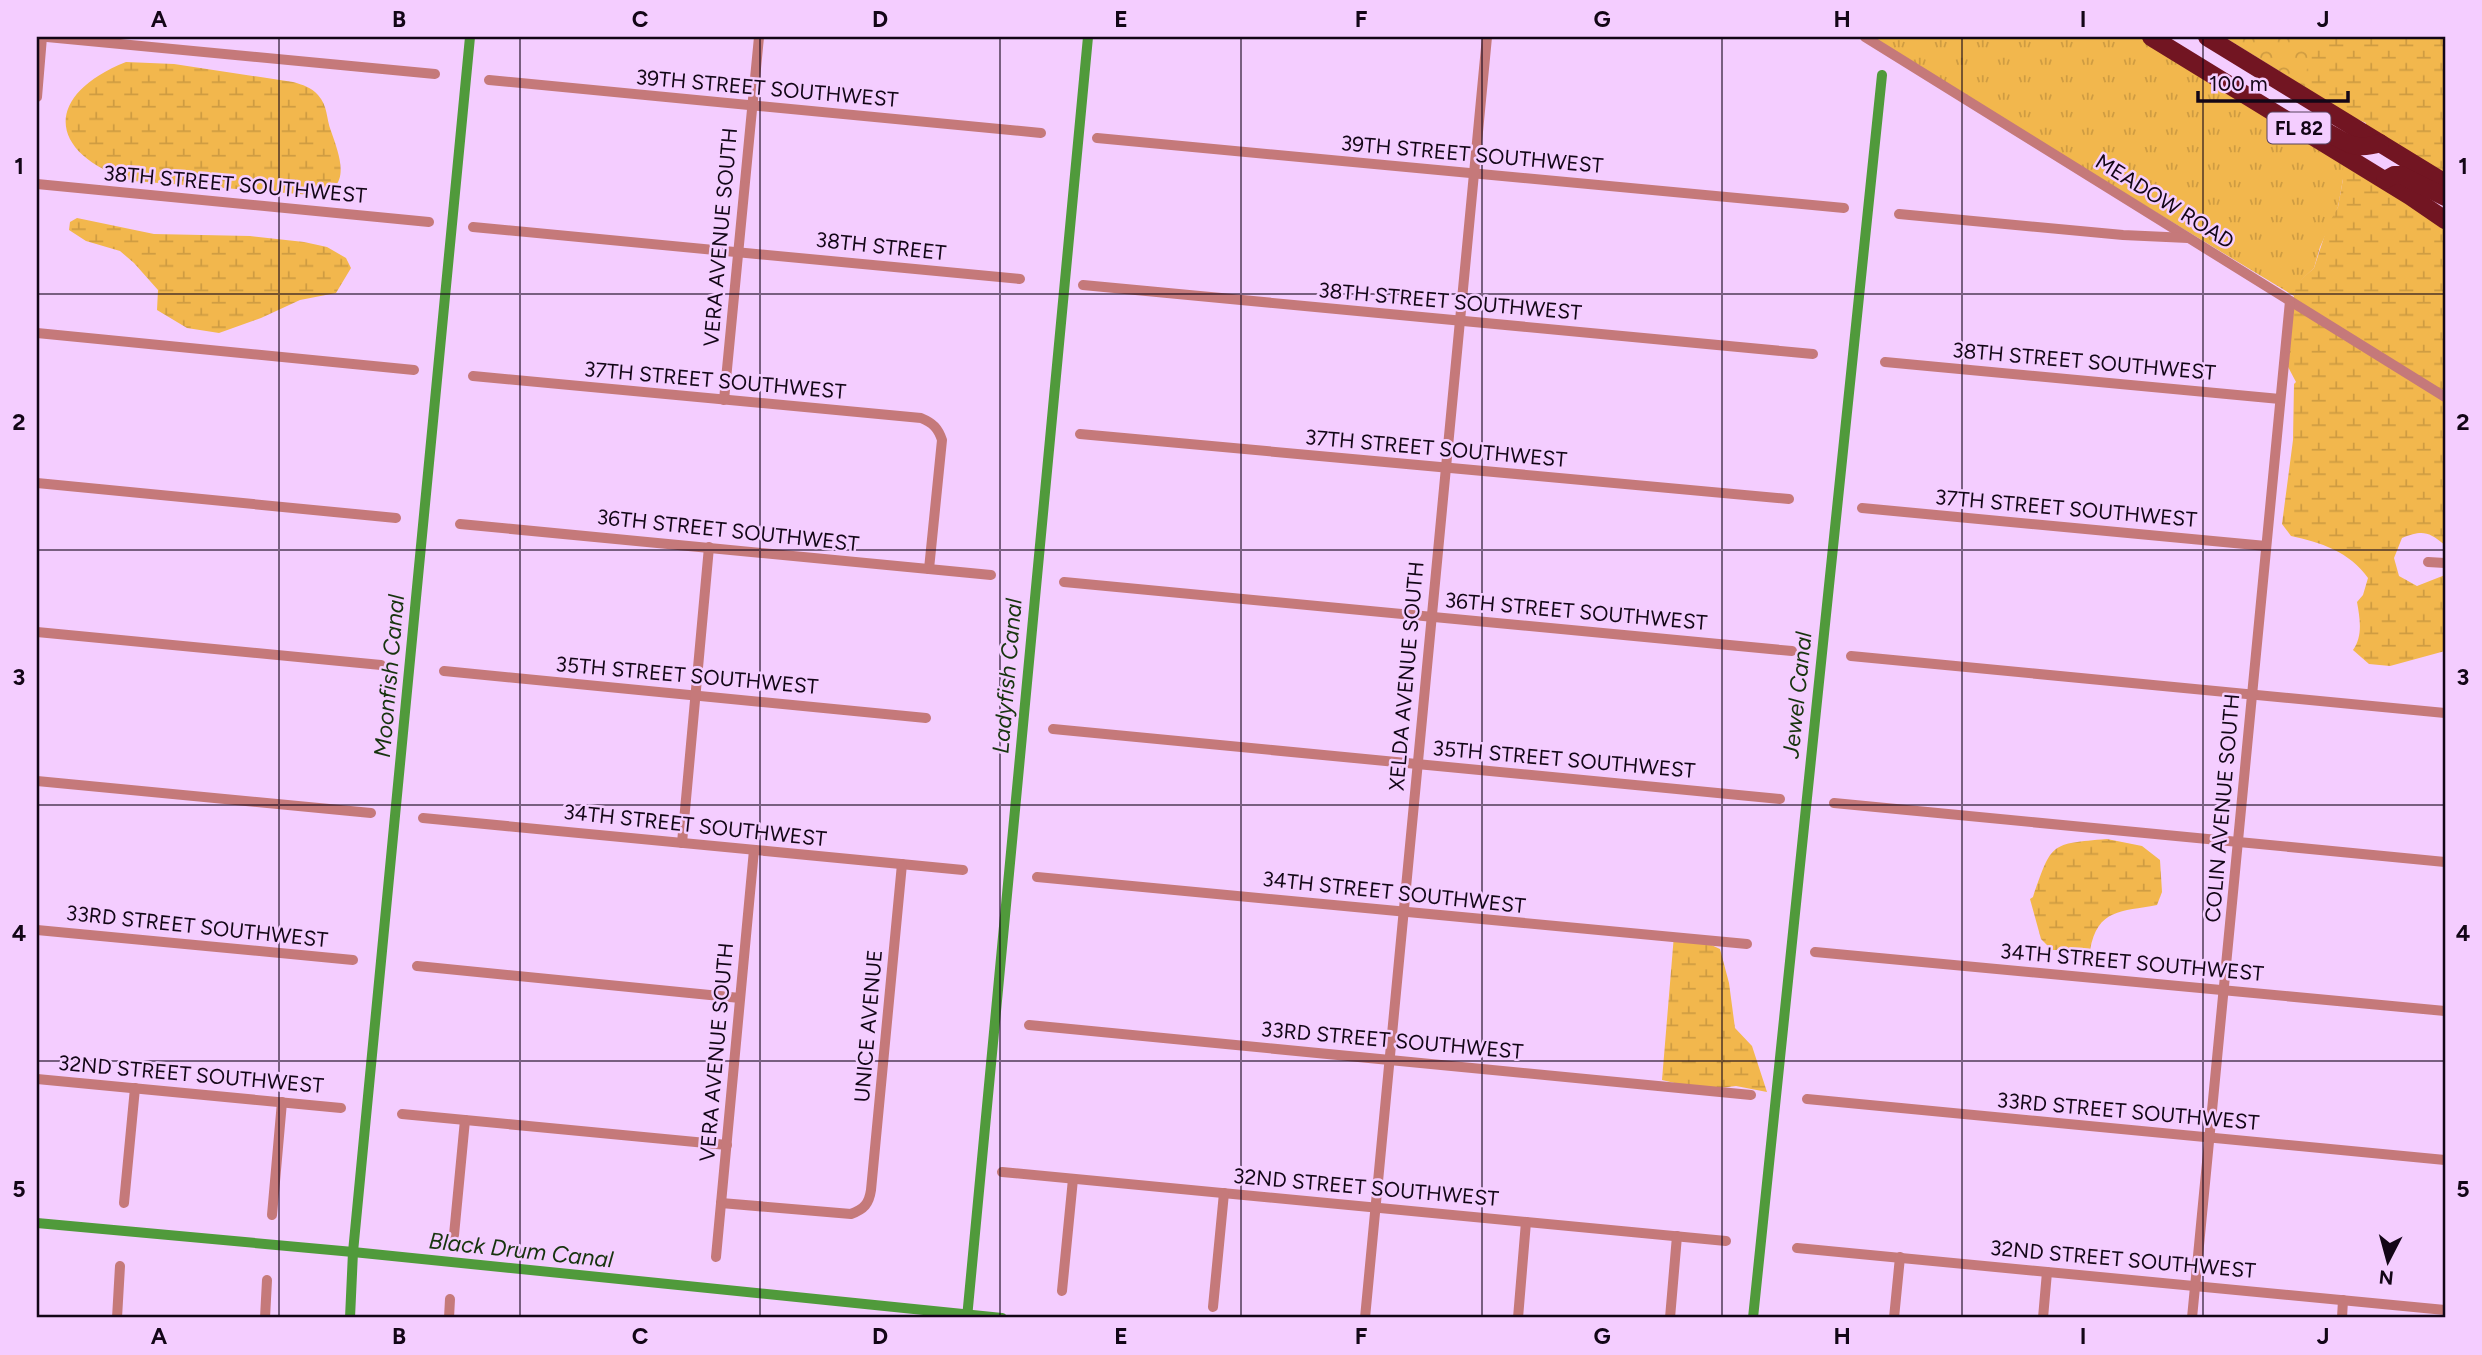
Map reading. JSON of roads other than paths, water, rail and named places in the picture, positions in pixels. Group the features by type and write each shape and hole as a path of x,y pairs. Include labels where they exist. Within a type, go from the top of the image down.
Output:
{"highway":[{"name":"FL 82","path":"2151,37 2385,180 2445,220"},
{"name":"FL 82","path":"2207,37 2445,183"},
{"path":"2192,62 2218,66 2346,143 2363,148 2380,143"},
{"path":"2385,180 2401,175 2445,197"}],"street":[{"path":"37,97 45,37 435,74"},
{"name":"VERA AVENUE SOUTH","path":"724,400 759,37"},
{"name":"XELDA AVENUE SOUTH","path":"1365,1318 1487,37"},
{"name":"MEADOW ROAD","path":"1865,37 2445,397"},
{"name":"39TH STREET SOUTHWEST","path":"489,80 1041,133"},
{"name":"39TH STREET SOUTHWEST","path":"1097,138 1844,208"},
{"name":"38TH STREET SOUTHWEST","path":"37,184 429,222"},
{"path":"1899,214 2123,235 2188,238"},
{"path":"473,227 738,252"},
{"name":"38TH STREET","path":"738,252 1020,279"},
{"name":"38TH STREET SOUTHWEST","path":"1083,285 1813,354"},
{"name":"COLIN AVENUE SOUTH","path":"2192,1318 2290,301"},
{"path":"37,333 414,370"},
{"name":"38TH STREET SOUTHWEST","path":"1885,362 2280,399"},
{"name":"37TH STREET SOUTHWEST","path":"473,376 921,418 931,422 942,440 929,569"},
{"name":"37TH STREET SOUTHWEST","path":"1080,434 1789,499"},
{"path":"37,483 396,518"},
{"name":"37TH STREET SOUTHWEST","path":"1862,508 2266,546"},
{"name":"36TH STREET SOUTHWEST","path":"460,524 991,575"},
{"path":"682,843 709,547"},
{"path":"2428,562 2445,563"},
{"name":"36TH STREET SOUTHWEST","path":"1064,582 1792,651"},
{"path":"37,632 381,665"},
{"path":"1851,656 2445,713"},
{"name":"35TH STREET SOUTHWEST","path":"444,671 926,718"},
{"name":"35TH STREET SOUTHWEST","path":"1052,729 1780,799"},
{"path":"37,781 371,813"},
{"path":"1834,803 2445,862"},
{"name":"34TH STREET SOUTHWEST","path":"423,818 963,870"},
{"name":"VERA AVENUE SOUTH","path":"716,1257 754,850"},
{"name":"UNICE AVENUE","path":"721,1203 851,1214 868,1203 872,1190 902,864"},
{"name":"34TH STREET SOUTHWEST","path":"1037,877 1747,944"},
{"name":"33RD STREET SOUTHWEST","path":"37,929 353,960"},
{"name":"34TH STREET SOUTHWEST","path":"1815,952 2445,1011"},
{"path":"417,967 740,998"},
{"name":"33RD STREET SOUTHWEST","path":"1029,1025 1751,1095"},
{"name":"32ND STREET SOUTHWEST","path":"37,1079 341,1108"},
{"path":"124,1203 135,1088"},
{"name":"33RD STREET SOUTHWEST","path":"1807,1099 2445,1160"},
{"path":"272,1215 282,1102"},
{"path":"402,1114 727,1145"},
{"path":"454,1235 466,1121"},
{"name":"32ND STREET SOUTHWEST","path":"1002,1172 1726,1241"},
{"path":"1062,1291 1073,1179"},
{"path":"1213,1307 1224,1193"},
{"path":"1518,1318 1526,1222"},
{"path":"1670,1318 1677,1236"},
{"name":"32ND STREET SOUTHWEST","path":"1797,1248 2445,1310"},
{"path":"1894,1318 1900,1258"},
{"path":"117,1318 120,1266"},
{"path":"2043,1318 2047,1272"},
{"path":"265,1318 267,1280"},
{"path":"449,1318 450,1299"},
{"path":"2342,1318 2343,1300"}],"waterway":[{"name":"Moonfish Canal","path":"350,1318 353,1252 470,37"},
{"name":"Ladyfish Canal","path":"967,1318 1088,37"},
{"name":"Jewel Canal","path":"1753,1318 1882,75"},
{"name":"Black Drum Canal","path":"37,1223 1002,1318"}]}
